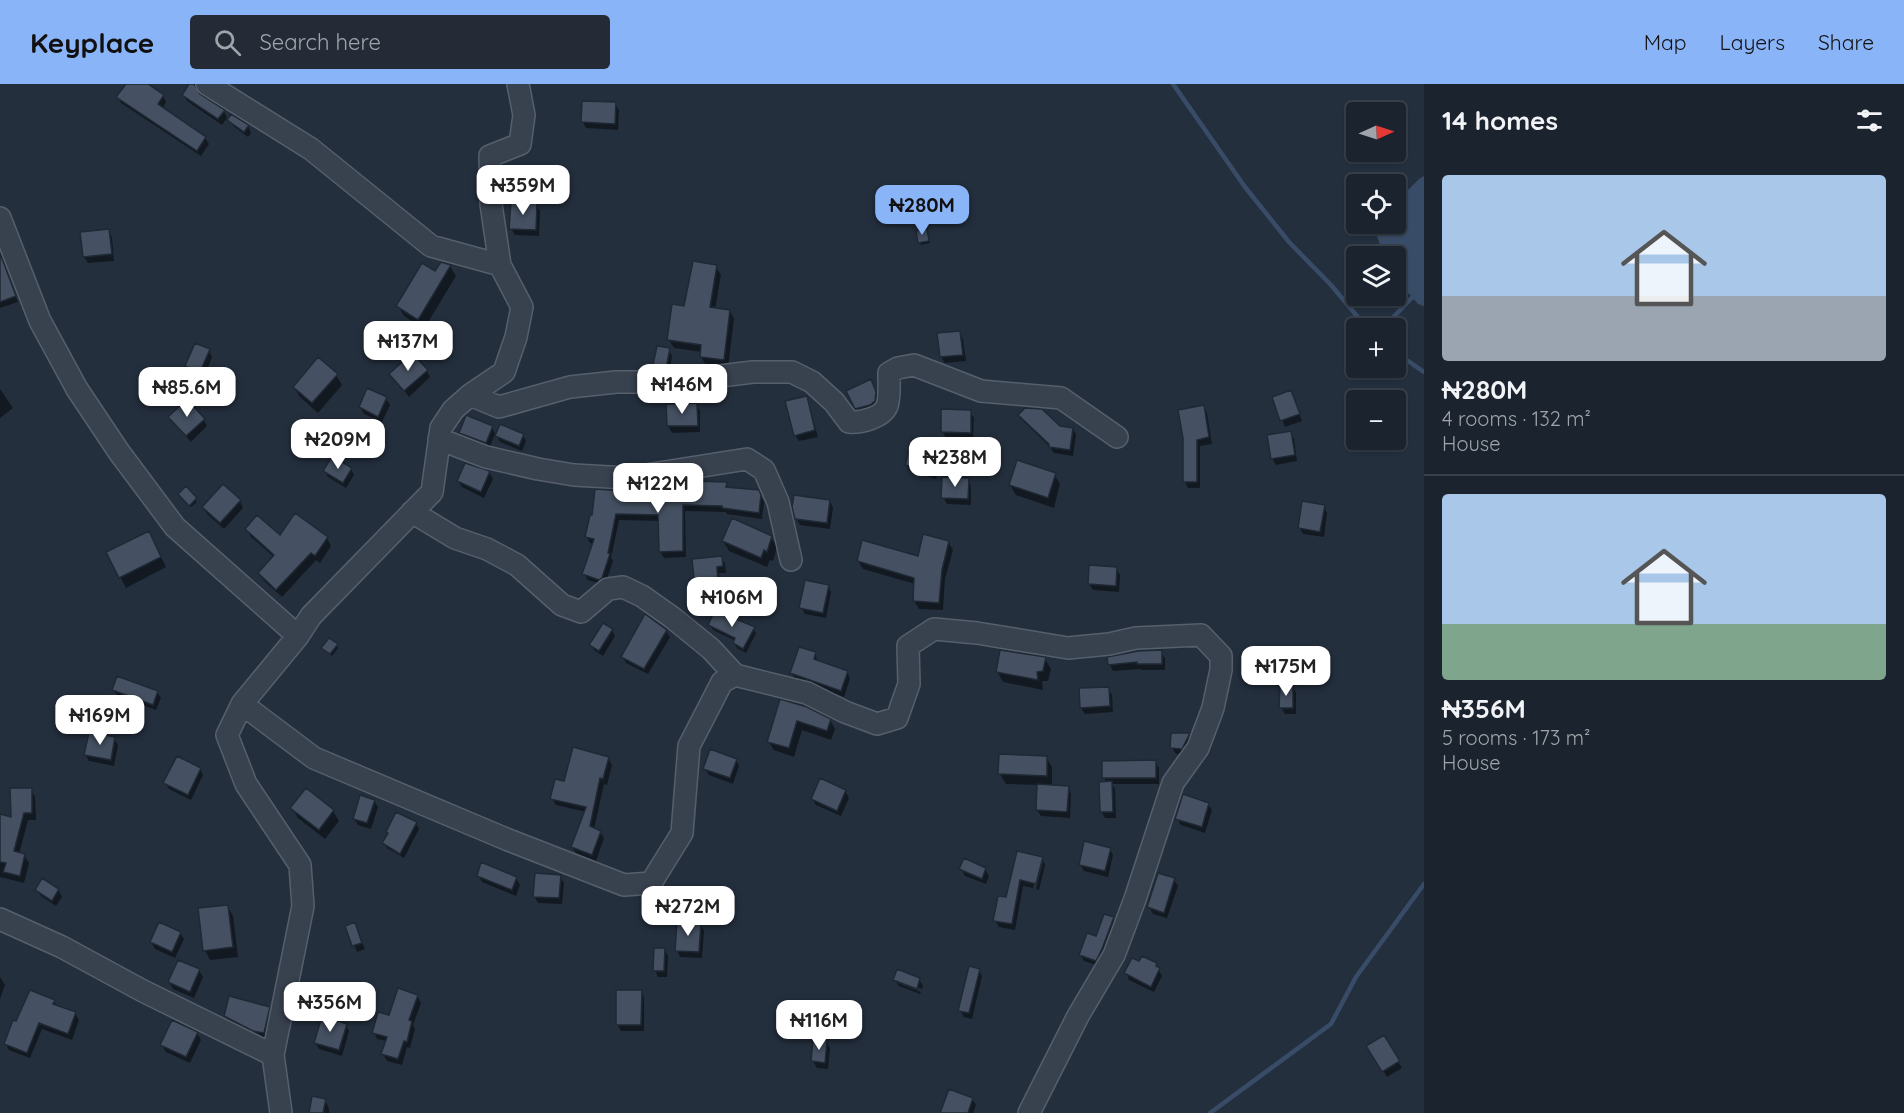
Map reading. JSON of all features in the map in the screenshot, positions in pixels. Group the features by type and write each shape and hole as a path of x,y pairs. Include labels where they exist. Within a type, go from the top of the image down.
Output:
{"street":[{"path":"207,84 310,149 431,246 500,265"},
{"path":"281,1113 273,1056 303,906 300,865 246,784 227,735 242,704 298,636 311,616 432,492 441,428 453,410 470,395 504,372 516,337 522,307 500,265 490,204 490,156 520,144 524,115 518,84"},
{"path":"0,218 40,321 77,389 119,452 176,527 298,636"},
{"path":"470,395 500,406 570,387 616,382 670,382 753,372 792,372 812,382 834,402 849,422 857,423 880,415 887,406 889,373 898,368 914,365 981,391 1061,398 1117,437"},
{"path":"439,439 486,457 538,469 574,475 617,478 661,474 696,466 747,459 764,470 778,502 791,560"},
{"path":"412,512 455,538 487,549 517,565 562,605 581,612 608,589 623,587 642,596 711,649 735,675 807,693 845,712 877,724 897,718 909,684 908,646 934,629 977,633 1068,648 1108,644 1136,638 1201,635 1221,656 1221,670 1213,708 1197,748 1173,783 1135,899 1114,954 1078,1016 1029,1113"},
{"path":"242,704 314,758 506,839 624,885 651,883 682,833 689,746 722,682 735,675"},
{"path":"0,919 62,947 143,991 273,1056"}],"water":[{"path":"1424,176 1424,306 1418,304 1406,290 1406,246 1380,246 1376,234 1406,234 1406,192"}],"building":[{"path":"126,84 148,84 164,95 158,104 206,137 197,151 116,97"},
{"path":"189,84 194,84 200,94 225,110 218,119 182,95"},
{"path":"582,101 616,102 615,124 581,122"},
{"path":"231,114 249,125 244,132 227,120"},
{"path":"511,201 537,203 536,230 509,229"},
{"path":"109,229 112,254 83,257 80,232"},
{"path":"927,229 929,241 918,243 916,231"},
{"path":"0,253 16,296 0,302"},
{"path":"693,261 717,265 710,307 730,310 724,360 700,357 701,345 667,340 672,304 684,306"},
{"path":"441,262 451,265 418,320 396,306 422,263 435,271"},
{"path":"960,331 963,355 940,357 937,333"},
{"path":"195,343 210,349 200,372 185,366"},
{"path":"657,346 670,348 666,369 652,369"},
{"path":"412,353 428,370 404,391 389,374"},
{"path":"318,357 338,374 312,403 293,387"},
{"path":"871,379 876,392 875,401 870,405 855,409 846,391"},
{"path":"367,388 387,397 378,417 359,407"},
{"path":"1291,390 1300,414 1280,421 1272,397"},
{"path":"807,396 815,430 794,436 785,401"},
{"path":"187,399 205,419 186,436 168,417"},
{"path":"697,403 698,426 667,426 666,404"},
{"path":"1204,405 1209,437 1197,440 1197,482 1183,482 1183,438 1178,410"},
{"path":"1025,408 1042,409 1060,426 1073,428 1070,450 1049,447 1049,444 1018,415"},
{"path":"941,409 971,410 971,433 941,432"},
{"path":"466,415 493,426 486,443 459,433"},
{"path":"500,424 524,434 519,446 495,436"},
{"path":"1291,431 1295,455 1271,459 1267,435"},
{"path":"912,439 939,447 932,473 905,465"},
{"path":"332,456 352,468 343,483 323,471"},
{"path":"1017,460 1056,473 1048,498 1009,485"},
{"path":"465,463 490,471 481,492 457,481"},
{"path":"942,477 969,478 968,499 941,498"},
{"path":"690,481 727,482 726,487 759,490 761,495 759,513 722,508 722,506 683,505 683,551 659,552 658,515 616,514 608,553 610,554 602,578 599,580 582,574 594,539 585,537 590,515 592,515 595,489 627,491 657,486 690,488"},
{"path":"223,484 241,500 220,523 202,507"},
{"path":"186,486 197,498 189,506 178,494"},
{"path":"794,495 830,500 827,523 795,519 792,507"},
{"path":"1302,501 1325,505 1320,532 1298,528"},
{"path":"295,513 328,537 315,556 311,553 276,590 258,573 274,555 245,529 257,515 280,535"},
{"path":"732,518 772,536 767,552 764,550 761,558 722,541"},
{"path":"149,531 161,557 119,578 106,552"},
{"path":"923,534 949,541 942,570 939,603 913,601 914,578 857,561 862,540 918,556"},
{"path":"722,556 723,566 717,567 719,601 692,603 690,578 694,578 692,559"},
{"path":"1089,565 1117,567 1116,586 1088,584"},
{"path":"805,580 829,585 823,613 799,608"},
{"path":"715,610 755,627 743,649 733,643 735,638 708,625"},
{"path":"645,614 667,630 644,669 621,657"},
{"path":"603,623 613,629 599,651 589,645"},
{"path":"329,638 338,644 330,654 321,648"},
{"path":"799,647 816,652 814,659 848,671 841,691 790,673"},
{"path":"1000,650 1046,657 1043,671 1037,672 1038,680 996,672"},
{"path":"1162,650 1162,664 1137,664 1137,662 1108,665 1107,657 1138,651"},
{"path":"117,676 158,691 153,705 112,690"},
{"path":"1280,685 1293,685 1293,708 1279,708"},
{"path":"1109,687 1110,706 1080,708 1079,688"},
{"path":"780,699 807,707 831,719 827,731 797,721 789,748 767,742"},
{"path":"89,732 115,737 111,760 84,755"},
{"path":"1171,733 1190,733 1182,749 1170,748"},
{"path":"573,747 609,757 603,779 600,778 590,826 601,831 592,855 571,847 586,807 550,799 555,779 564,781"},
{"path":"710,749 737,759 730,778 703,769"},
{"path":"999,754 1047,756 1047,776 998,774"},
{"path":"177,756 201,768 188,795 163,783"},
{"path":"1156,760 1156,778 1102,778 1102,761"},
{"path":"820,778 846,790 837,811 811,799"},
{"path":"1112,781 1113,812 1100,812 1099,782"},
{"path":"1037,784 1069,786 1067,812 1036,810"},
{"path":"10,788 32,788 32,813 24,813 14,851 25,854 20,876 3,872 6,863 0,862 0,814 11,817"},
{"path":"306,788 334,810 319,830 290,808"},
{"path":"1183,794 1209,803 1202,827 1175,819"},
{"path":"360,795 375,800 367,823 353,819"},
{"path":"396,812 417,822 400,854 382,843"},
{"path":"1084,841 1111,848 1105,871 1079,865"},
{"path":"1017,851 1043,857 1036,884 1020,880 1012,924 993,921 998,896 1006,897"},
{"path":"964,858 986,868 982,879 959,869"},
{"path":"481,862 517,877 512,890 477,876"},
{"path":"535,873 561,875 559,898 533,897"},
{"path":"1158,873 1175,878 1164,913 1147,907"},
{"path":"42,878 59,889 52,901 35,890"},
{"path":"228,905 233,947 203,951 198,908"},
{"path":"1104,914 1114,917 1096,961 1079,955 1087,933 1096,936"},
{"path":"677,921 701,923 699,952 675,951"},
{"path":"159,922 181,932 172,952 150,942"},
{"path":"355,922 362,943 352,946 345,926"},
{"path":"654,948 665,948 664,971 653,971"},
{"path":"1142,956 1157,963 1156,966 1160,968 1151,987 1124,973 1132,958 1139,961"},
{"path":"178,960 200,969 190,992 168,982"},
{"path":"969,966 980,969 969,1013 958,1011"},
{"path":"897,969 920,978 917,989 893,980"},
{"path":"398,988 418,995 409,1020 412,1021 407,1042 404,1041 398,1059 381,1054 387,1037 372,1033 378,1012 389,1015"},
{"path":"30,990 55,1000 53,1004 76,1012 68,1034 39,1023 27,1053 4,1044 13,1020 16,1021"},
{"path":"616,990 642,990 641,1025 616,1025"},
{"path":"229,996 270,1007 264,1033 253,1031 224,1016"},
{"path":"322,1016 347,1024 339,1050 314,1043"},
{"path":"172,1020 198,1032 186,1057 160,1045"},
{"path":"1384,1035 1400,1061 1382,1072 1366,1046"},
{"path":"813,1039 827,1040 825,1063 811,1061"},
{"path":"949,1089 973,1098 968,1113 940,1113"},
{"path":"312,1096 326,1099 323,1113 309,1113"}],"waterway":[{"path":"1173,84 1245,187 1289,242 1331,285 1359,318"},
{"path":"1393,318 1424,285"},
{"path":"1406,360 1424,372"},
{"path":"1210,1113 1331,1024 1356,977 1424,884"}]}
